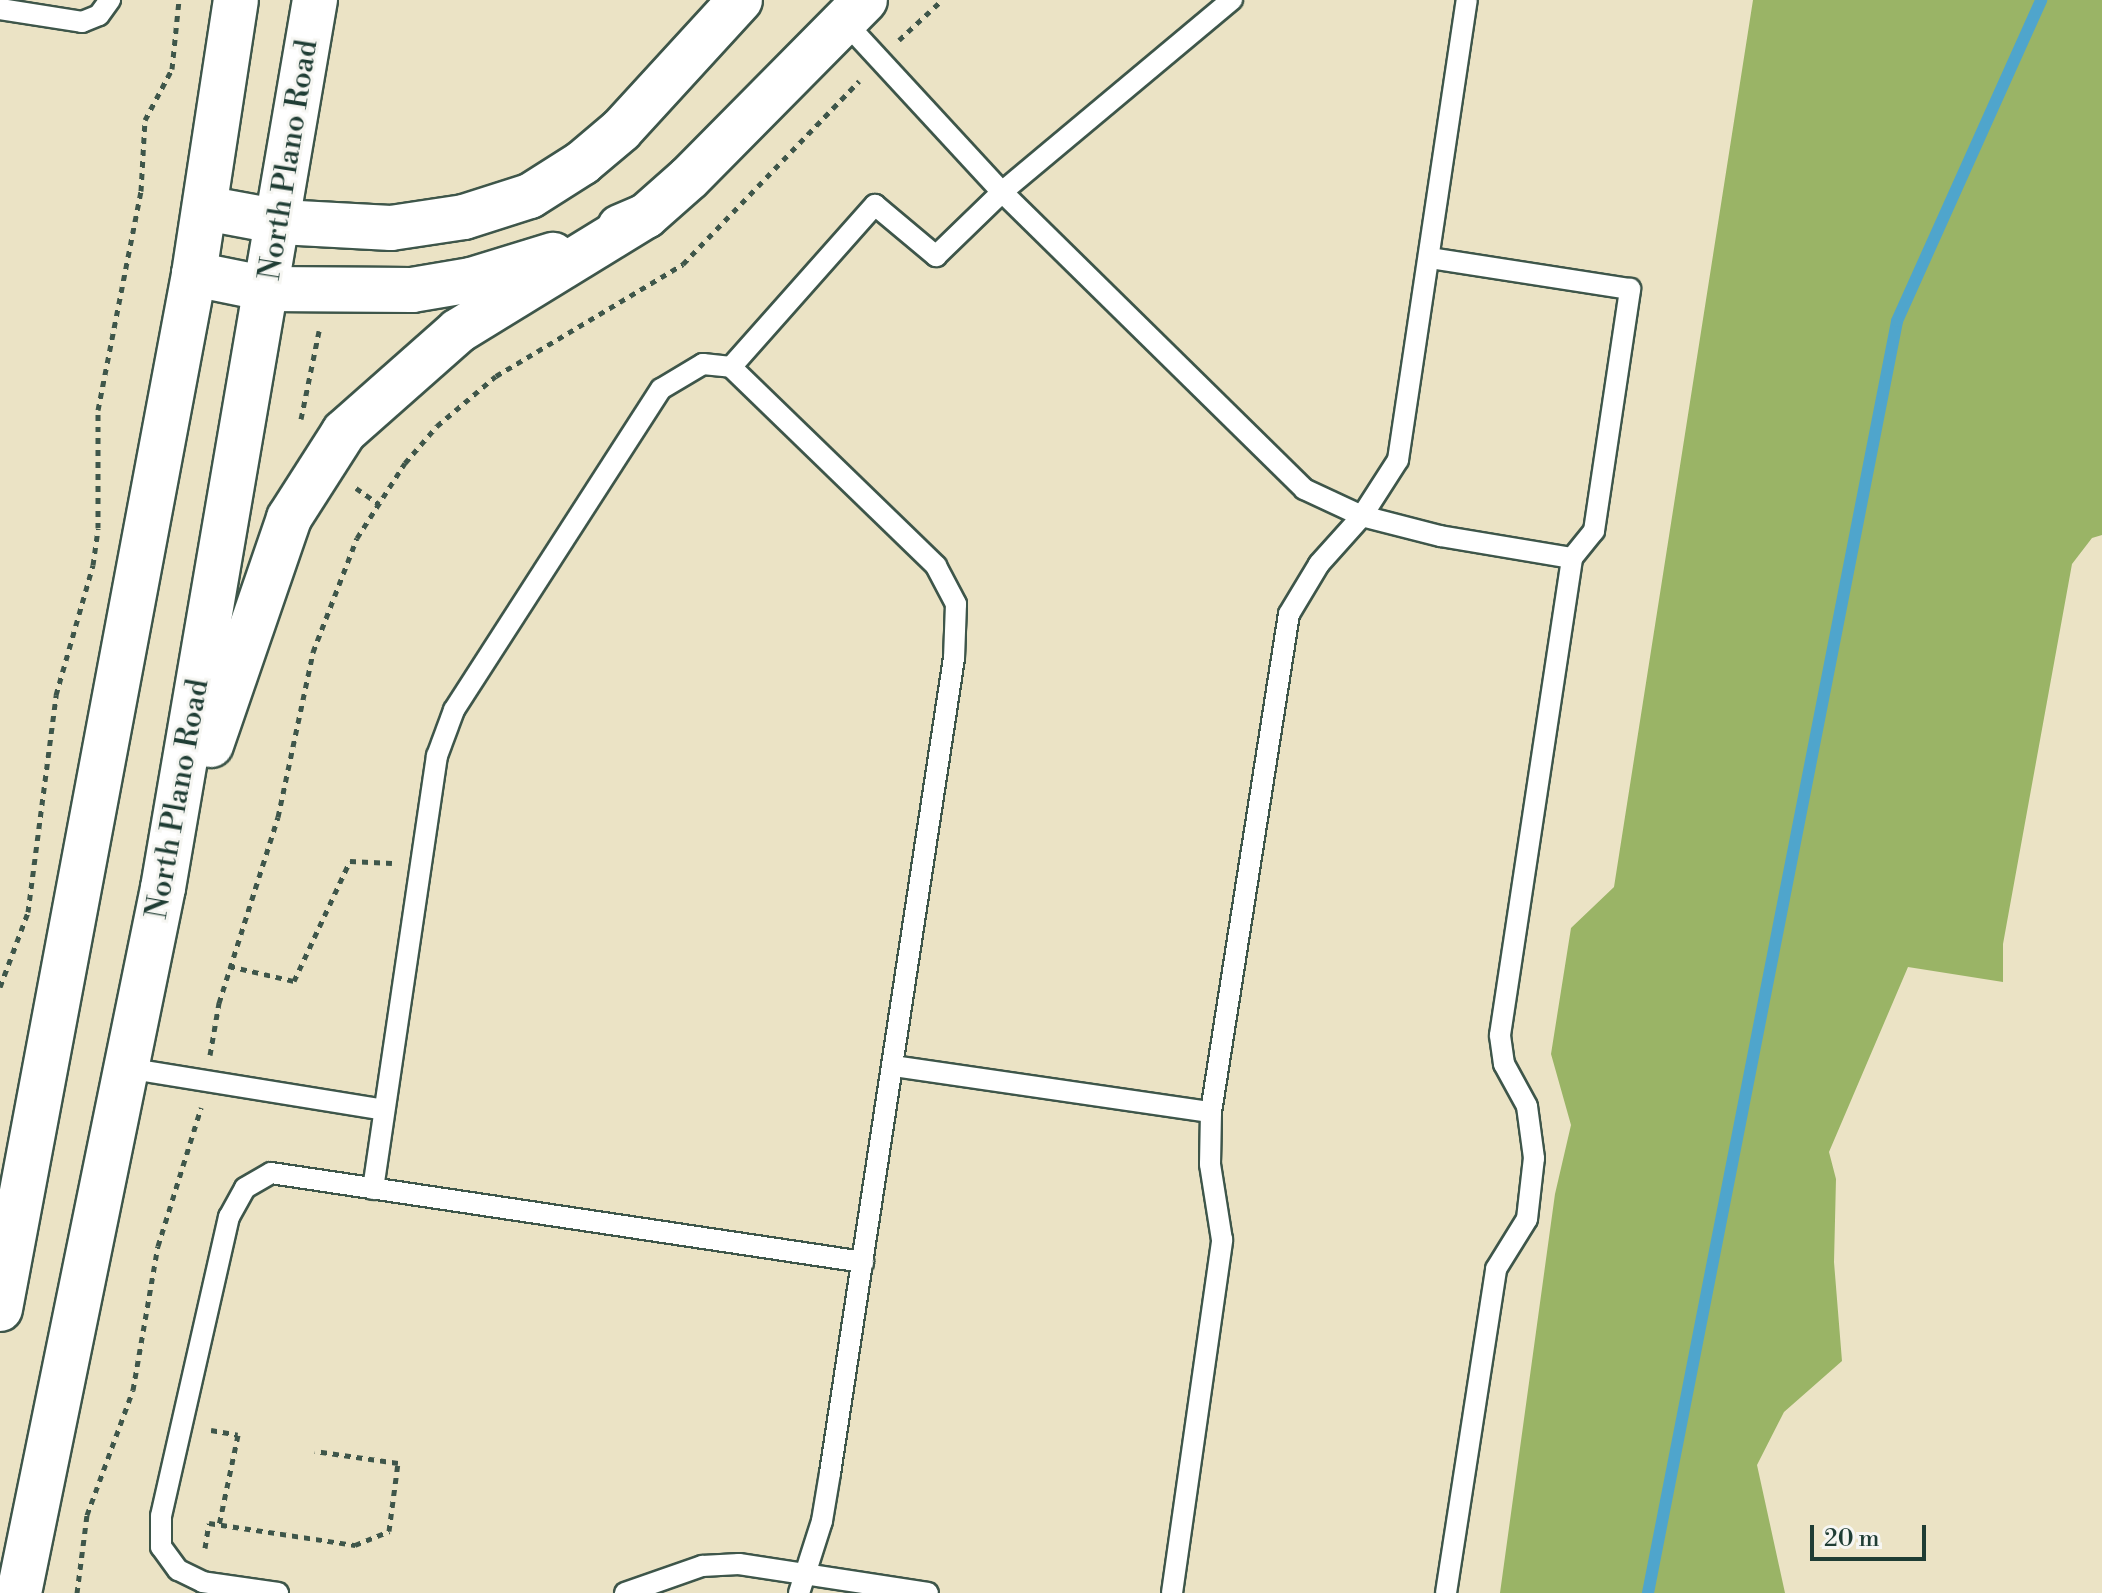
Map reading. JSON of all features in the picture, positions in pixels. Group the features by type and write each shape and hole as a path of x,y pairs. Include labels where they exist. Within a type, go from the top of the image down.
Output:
{"main road":[{"path":"0,1309 194,274 236,0"},
{"name":"North Plano Road","path":"19,1593 163,888 280,222 315,0"},
{"path":"205,208 280,222 391,228 464,217 530,196 582,163 621,130 740,0"},
{"path":"163,888 273,561 289,518 320,463 377,399 458,331 646,216 854,10"},
{"path":"194,274 268,289 412,290 471,280 554,255 646,216"}],"lane":[{"path":"0,9 82,22 99,15 110,0"},
{"path":"731,367 875,205 936,256 1002,192 1232,0"},
{"path":"1172,1593 1222,1240 1210,1164 1211,1112 1289,614 1338,538 1362,516 1398,460 1467,0"},
{"path":"854,10 878,61 1002,192 1304,489 1362,516 1440,536 1572,558"},
{"path":"1429,258 1630,289 1594,531 1572,558 1500,1035 1504,1064 1527,1106 1533,1173 1527,1219 1496,1269 1446,1593"},
{"path":"373,1189 437,756 454,710 661,389 703,364 731,367 936,566 956,604 954,658 894,1066 822,1521 802,1584"},
{"path":"894,1066 1211,1112"},
{"path":"126,1068 384,1110"},
{"path":"278,1593 203,1582 178,1570 161,1547 161,1516 229,1217 245,1188 271,1173 863,1262"},
{"path":"625,1593 702,1566 739,1564 802,1584 928,1593"}],"path":[{"path":"0,987 28,912 56,695 93,565 98,528 98,410 141,191 145,120 172,69 179,0"},
{"path":"77,1593 87,1515 133,1390 150,1279 205,1083 229,966 274,830 313,652 352,549 405,463 467,399 542,347 635,297 713,238 878,61 942,0"},
{"path":"300,435 320,321"},
{"path":"354,487 379,504"},
{"path":"229,966 294,981 350,861 396,864"},
{"path":"211,1415 208,1429 238,1435 219,1525"},
{"path":"205,1548 209,1523 355,1545 389,1531 398,1463 315,1451"}],"green space":[{"path":"1753,0 2102,0 2102,535 2092,538 2072,564 2003,944 2003,982 1908,967 1829,1152 1836,1179 1834,1262 1842,1361 1784,1412 1757,1465 1785,1593 1500,1593 1555,1194 1571,1125 1551,1054 1571,928 1614,887"}],"waterway":[{"path":"1648,1593 1897,321 2041,0"}]}
